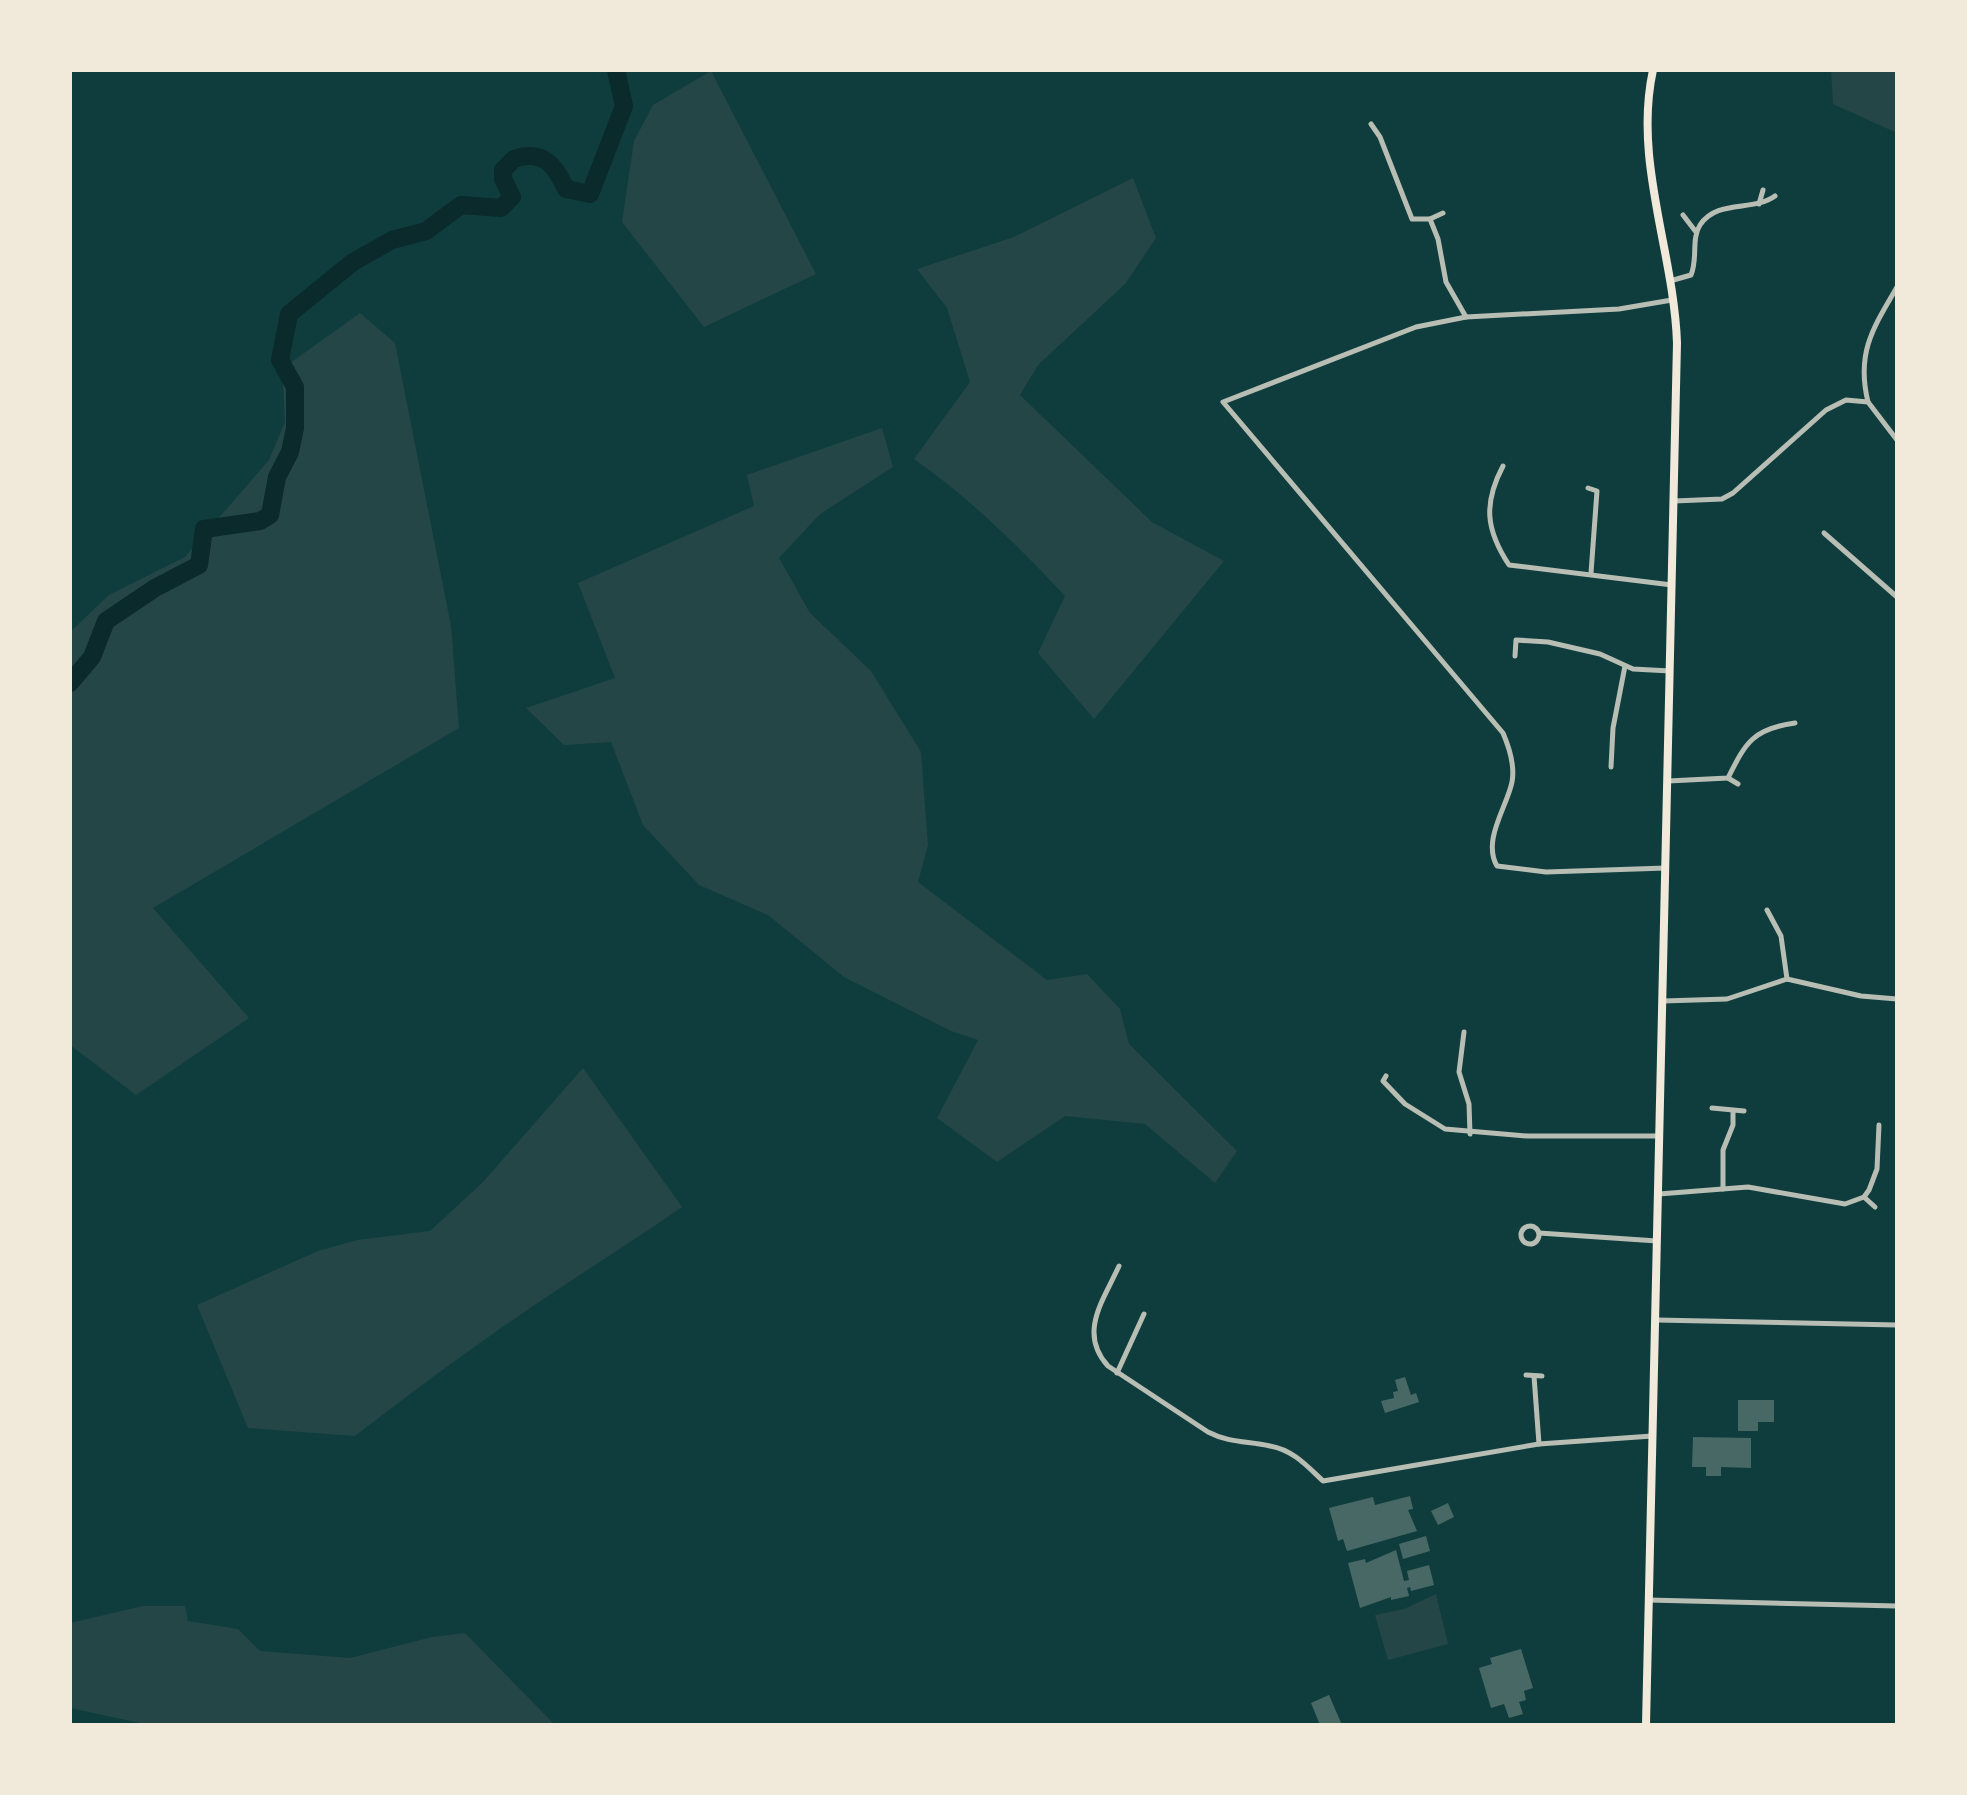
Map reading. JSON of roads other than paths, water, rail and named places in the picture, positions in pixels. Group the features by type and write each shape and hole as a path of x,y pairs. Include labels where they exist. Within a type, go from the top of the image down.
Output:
{"main road":[{"path":"1646,1725 1674,501 1674,300 1648,145 1648,107 1653,70"}],"street":[{"path":"1371,124 1380,137 1412,219 1430,219 1443,213"},
{"path":"1759,205 1763,190"},
{"path":"1670,281 1691,275 1696,265 1697,233 1712,214 1727,208 1759,205 1775,196"},
{"path":"1683,215 1697,233"},
{"path":"1430,219 1438,239 1446,282 1466,317"},
{"path":"1897,287 1865,349 1862,378 1868,402 1897,440"},
{"path":"1667,868 1546,872 1497,866 1493,842 1512,781 1503,733 1223,402 1416,327 1466,317 1604,310 1674,300"},
{"path":"1674,501 1722,499 1826,410 1846,400 1868,402"},
{"path":"1503,466 1494,484 1490,523 1494,543 1509,565 1673,585"},
{"path":"1588,488 1597,491 1598,506 1591,573"},
{"path":"1824,533 1897,597"},
{"path":"1515,656 1516,640 1548,642 1600,654 1625,666 1671,671"},
{"path":"1611,767 1613,728 1625,666"},
{"path":"1728,778 1752,737 1766,729 1795,723"},
{"path":"1668,781 1728,778 1738,784"},
{"path":"1767,910 1781,936 1787,979"},
{"path":"1663,1001 1727,999 1787,979 1861,996 1897,999"},
{"path":"1464,1032 1459,1072 1469,1104 1470,1134"},
{"path":"1386,1076 1383,1081 1423,1117 1445,1129 1470,1134 1660,1136"},
{"path":"1712,1108 1744,1111"},
{"path":"1723,1189 1723,1150 1733,1125 1733,1111"},
{"path":"1659,1194 1723,1189 1776,1191 1845,1204 1864,1197 1877,1169 1879,1125"},
{"path":"1864,1197 1875,1207"},
{"path":"1539,1233 1658,1241"},
{"path":"1119,1266 1092,1325 1097,1354 1117,1373 1224,1441 1281,1449 1294,1455 1323,1481 1539,1444 1653,1436"},
{"path":"1117,1373 1144,1314"},
{"path":"1656,1320 1897,1325"},
{"path":"1526,1375 1538,1376 1539,1444"},
{"path":"1648,1600 1897,1606"}],"waterway":[{"path":"70,683 92,657 106,621 155,588 199,565 204,529 260,521 270,515 277,477 290,452 295,428 295,387 280,360 289,314 353,262 392,240 426,231 461,205 501,208 512,197 503,179 503,170 514,159 533,156 547,161 566,189 590,194 624,106 616,70"}]}
